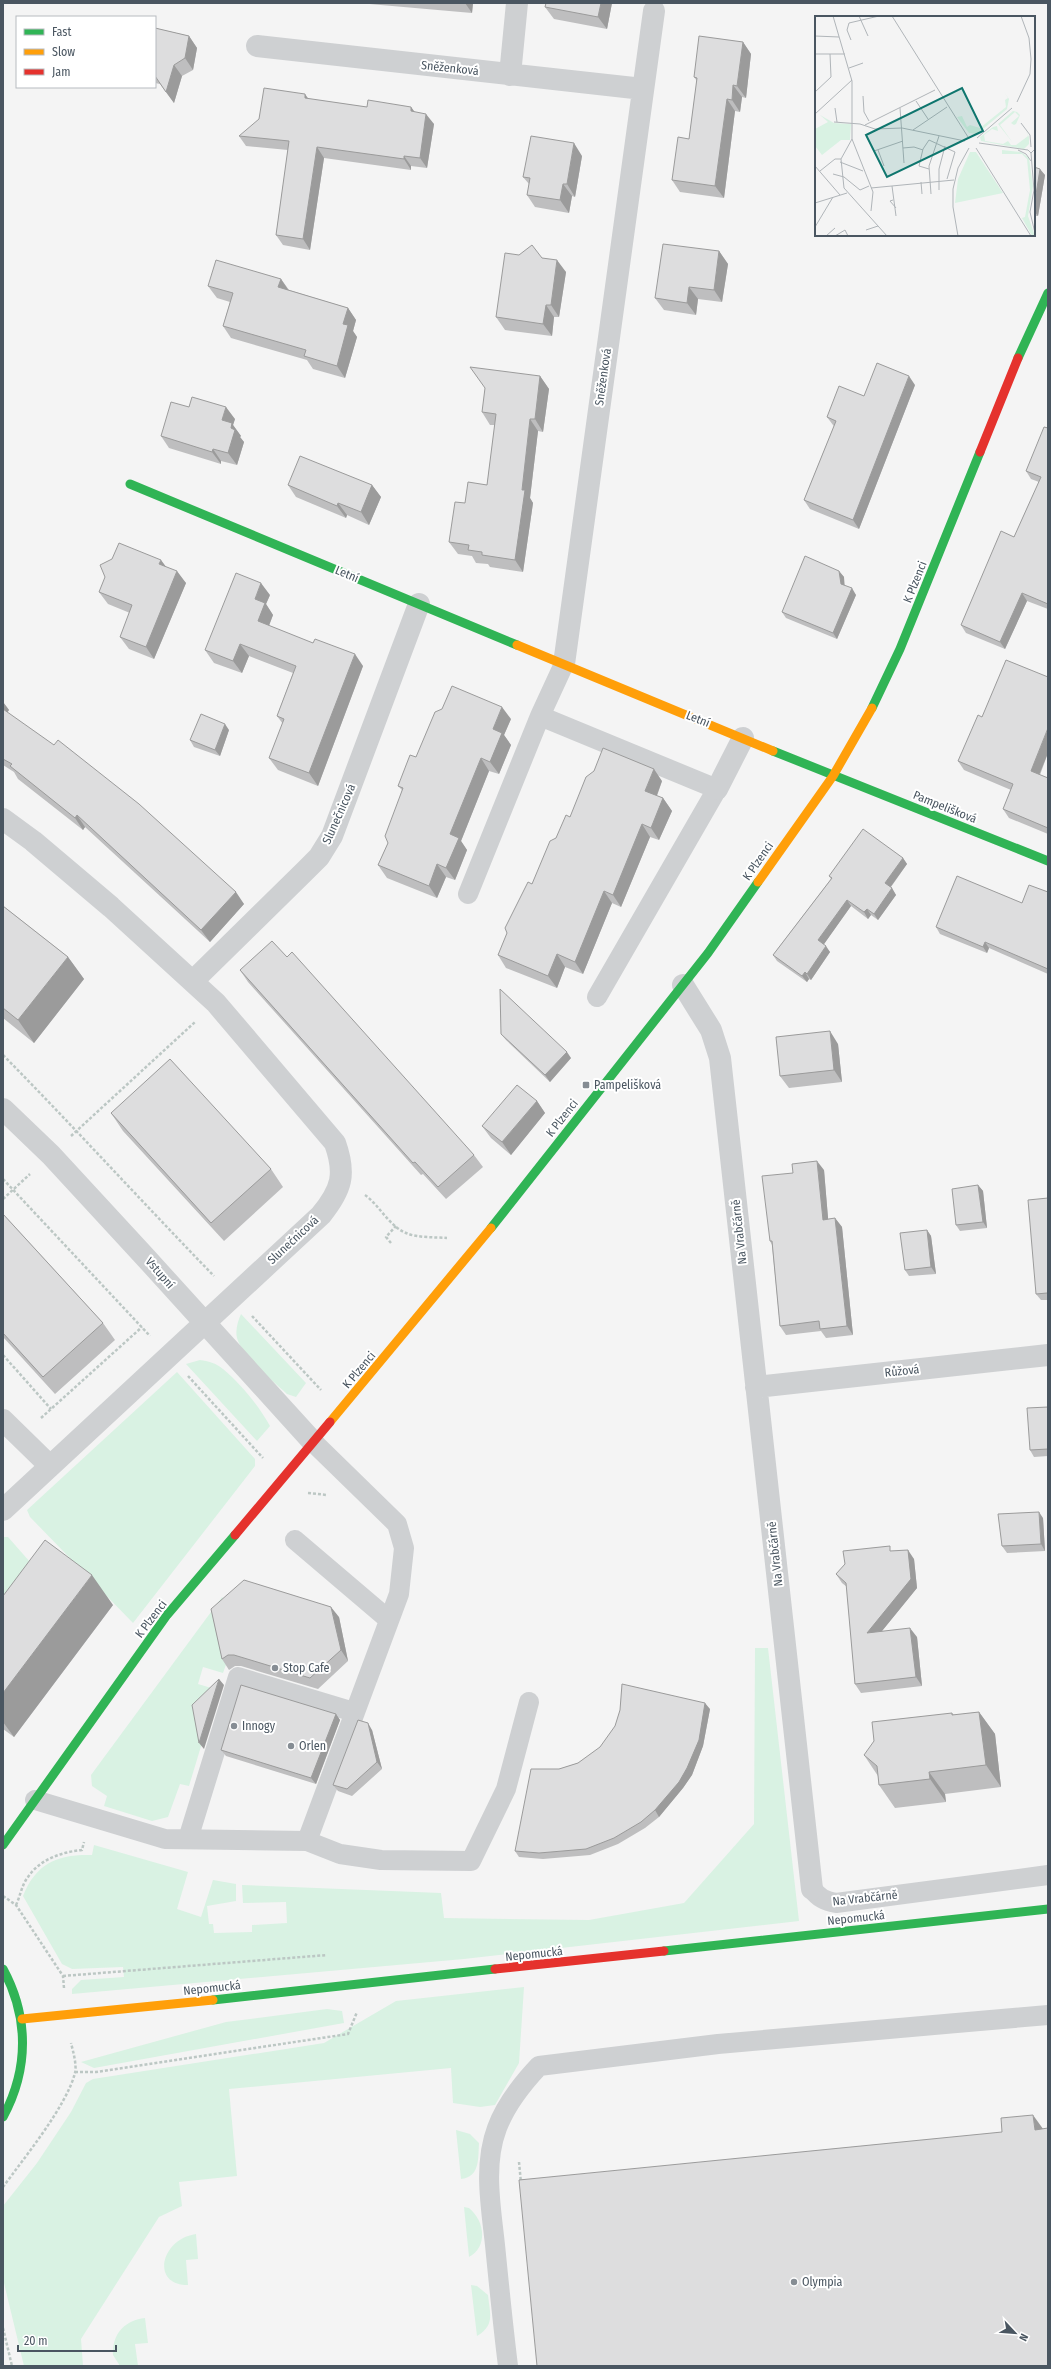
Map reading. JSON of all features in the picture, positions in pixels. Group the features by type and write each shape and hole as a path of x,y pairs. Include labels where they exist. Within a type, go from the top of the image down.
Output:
{"street":[{"path":"510,75 517,3"},
{"name":"Sněženková","path":"564,664 654,11"},
{"name":"Sněženková","path":"257,46 643,89"},
{"name":"K Plzenci","path":"3,1845 167,1615 482,1240 683,985 833,776 874,705 900,649 1026,339 1048,293"},
{"name":"Letní","path":"130,484 833,776"},
{"name":"Slunečnicová","path":"193,981 319,857 332,836 419,604"},
{"path":"717,789 743,738"},
{"name":"Pampelišková","path":"833,776 1048,861"},
{"name":"Slunečnicová","path":"3,819 33,841 111,906 216,1003 336,1143 341,1160 342,1179 335,1198 321,1215 3,1510"},
{"name":"Na Vrabčárně","path":"683,985 711,1030 720,1058 812,1889"},
{"name":"Vstupní","path":"3,1109 50,1155 146,1258 313,1442"},
{"name":"Růžová","path":"756,1387 1048,1355"},
{"path":"3,1420 50,1466"},
{"name":"Nepomucká","path":"22,2019 370,1984 1048,1910"},
{"path":"3,1969 9,1979 22,2019 22,2064 10,2107 3,2117"}],"lane":[{"path":"468,894 540,716 564,664"},
{"path":"540,716 717,789 597,997"},
{"path":"307,1841 399,1594 404,1548 397,1524 313,1442"},
{"path":"295,1540 390,1620"},
{"path":"188,1839 238,1677 354,1712"},
{"path":"36,1800 91,1818 165,1838 307,1841 340,1854 381,1860 471,1861 506,1789 529,1702"},
{"name":"Na Vrabčárně","path":"812,1889 817,1896 826,1902 836,1903 1048,1875"},
{"path":"508,2366 490,2191 489,2159 496,2130 504,2112 520,2086 539,2066 718,2044 1048,2015"}],"path":[{"path":"3,1199 216,1003"},
{"path":"3,1056 77,1130 140,1199 340,1410"},
{"path":"3,1179 14,1189 96,1280 169,1355 282,1479"},
{"path":"342,1179 374,1201 396,1226 407,1234 482,1240"},
{"path":"391,1243 386,1237 396,1226"},
{"path":"20,1437 142,1327"},
{"path":"3,1355 52,1409"},
{"path":"301,1495 307,1493 332,1495"},
{"path":"16,1905 28,1876 44,1862 62,1852 82,1850 91,1818"},
{"path":"63,1976 327,1955"},
{"path":"75,2072 96,2072 348,2034 370,1984"},
{"path":"518,2155 521,2186"},
{"path":"3,2328 12,2366"}],"green space":[{"path":"241,1314 306,1383 296,1397 287,1394 252,1361 240,1346 236,1332"},
{"path":"200,1360 218,1365 223,1369 243,1388 261,1411 270,1426 257,1441 186,1364"},
{"path":"177,1372 255,1459 255,1466 133,1623 30,1517 27,1510"},
{"path":"3,1537 8,1537 45,1579 3,1600"},
{"path":"222,1597 230,1606 227,1662 223,1673 203,1667 198,1684 218,1690 189,1786 180,1784 168,1817 152,1821 104,1806 107,1796 92,1786 91,1775"},
{"path":"755,1648 768,1648 799,1921 464,1959 72,1994 72,1989 81,1980 124,1977 123,1967 72,1969 62,1964 23,1896 34,1876 42,1868 59,1859 69,1856 92,1855 94,1845 188,1872 177,1909 201,1917 213,1880 236,1884 236,1901 207,1906 209,1924 213,1924 214,1933 252,1932 252,1925 287,1923 286,1902 243,1903 242,1885 441,1893 444,1918 589,1920 684,1903 754,1824"},
{"path":"524,1987 519,2063 495,2105 480,2107 453,2103 451,2068 229,2089 237,2176 179,2182 182,2206 159,2217 81,2339 83,2366 24,2366 3,2279 3,2206 37,2163 71,2112 86,2083 93,2079 324,2043 396,2001"},
{"path":"327,2009 342,2011 344,2023 94,2068 81,2062 226,2022"},
{"path":"456,2130 470,2134 479,2143 478,2161 475,2171 467,2178 461,2179"},
{"path":"464,2207 469,2208 474,2213 481,2227 482,2234 482,2241 479,2247 475,2253 469,2257"},
{"path":"196,2234 198,2259 186,2260 188,2285 176,2283 168,2278 165,2270 165,2261 168,2252 175,2244 184,2238"},
{"path":"471,2285 477,2286 488,2295 490,2308 490,2318 487,2328 477,2336"},
{"path":"145,2318 148,2343 135,2344 138,2366 120,2366 113,2355 113,2347 117,2335 126,2325 138,2319"}],"building":[{"path":"546,3 601,3 598,17 545,7"},
{"path":"156,28 189,36 185,58 174,65 166,92 156,77"},
{"path":"699,36 743,42 737,86 733,85 732,100 727,99 715,186 672,180 678,137 689,139 697,78 694,77"},
{"path":"264,88 305,94 305,98 367,107 368,100 411,107 411,111 426,114 420,158 404,156 404,159 317,147 303,239 276,235 289,141 239,136 259,119"},
{"path":"531,136 574,143 567,184 563,184 560,200 527,195 530,178 523,177"},
{"path":"1035,167 1040,169 1035,201"},
{"path":"663,244 719,251 714,290 689,287 687,303 655,298"},
{"path":"532,245 542,258 557,260 551,305 546,305 543,324 496,317 505,253 519,255"},
{"path":"216,260 281,279 278,287 348,308 343,324 348,325 337,366 304,356 306,350 223,326 233,293 208,286"},
{"path":"877,363 909,376 853,520 804,500 836,421 827,417 839,386 864,396"},
{"path":"470,367 540,376 535,419 530,419 522,490 525,490 515,560 482,555 482,552 468,550 469,545 449,542 455,502 465,503 468,482 487,485 496,414 482,412 485,388"},
{"path":"192,397 226,407 222,420 232,423 231,428 235,430 228,453 213,449 212,452 161,436 171,402 189,407"},
{"path":"1044,427 1048,428 1048,604 1022,593 1000,642 961,625 1001,531 1014,537 1041,477 1026,471"},
{"path":"300,456 372,485 361,512 338,503 337,506 288,485"},
{"path":"119,543 161,560 159,564 177,571 146,647 120,637 132,605 99,592 105,577 100,565 112,559"},
{"path":"805,556 839,571 841,584 852,588 833,633 782,612"},
{"path":"236,573 261,583 255,599 265,603 258,621 313,643 315,639 355,654 309,773 269,758 284,719 277,716 296,666 240,644 233,661 205,650"},
{"path":"1006,660 1048,677 1048,728 1031,771 1048,778 1048,828 1003,809 1013,784 958,761 978,715 982,717"},
{"path":"452,686 502,707 493,729 502,733 490,762 481,758 450,834 459,838 446,868 437,864 429,886 378,865 388,843 385,836 403,788 398,786 410,755 416,757 435,712 442,709"},
{"path":"3,709 54,745 58,740 139,804 236,892 201,930 77,815 75,818 10,766 12,764 3,759"},
{"path":"201,714 225,724 215,750 190,740"},
{"path":"603,748 654,769 645,791 663,798 651,828 642,824 613,895 604,891 575,962 557,954 548,976 498,955 507,933 505,928 528,882 532,884 550,841 556,838 566,815 570,817 586,777 594,771"},
{"path":"863,829 903,858 885,883 892,888 874,914 867,909 864,912 847,900 818,940 826,946 807,974 805,972 802,976 773,955 832,878 829,876"},
{"path":"957,876 1022,903 1029,885 1048,892 1048,969 985,942 983,947 936,927"},
{"path":"3,906 68,957 18,1020 3,1008"},
{"path":"272,941 287,957 292,952 474,1155 438,1187 415,1162 413,1163 240,970"},
{"path":"500,989 567,1052 545,1075 501,1034"},
{"path":"830,1031 834,1070 780,1076 776,1037"},
{"path":"170,1059 271,1169 211,1223 111,1113"},
{"path":"517,1085 537,1101 502,1142 482,1126"},
{"path":"817,1161 823,1220 835,1218 847,1326 820,1329 819,1321 780,1326 772,1241 770,1241 762,1176 793,1173 792,1164"},
{"path":"978,1185 983,1222 956,1225 952,1189"},
{"path":"1048,1198 1048,1294 1036,1294 1028,1200"},
{"path":"3,1214 103,1323 43,1377 3,1333"},
{"path":"927,1230 931,1267 905,1270 900,1233"},
{"path":"1048,1407 1048,1449 1030,1450 1027,1408"},
{"path":"1039,1512 1041,1544 1002,1546 998,1514"},
{"path":"45,1540 92,1575 3,1693 3,1596"},
{"path":"890,1546 890,1551 908,1550 911,1579 867,1633 910,1628 916,1677 855,1684 846,1583 836,1574 845,1564 843,1551"},
{"path":"244,1580 331,1607 341,1650 310,1678 234,1655 228,1655 222,1659 211,1609"},
{"path":"219,1679 199,1743 192,1705"},
{"path":"622,1684 705,1703 699,1740 687,1768 679,1782 655,1810 641,1822 614,1838 586,1849 539,1853 515,1851 531,1769 559,1769 578,1763 600,1747 615,1726 620,1710"},
{"path":"241,1685 336,1714 311,1778 221,1750"},
{"path":"979,1712 986,1765 929,1772 930,1779 879,1785 877,1766 864,1755 874,1741 872,1722 952,1713 952,1715"},
{"path":"358,1720 368,1723 377,1762 347,1789 333,1785"},
{"name":"Olympia","path":"1033,2115 1035,2130 1048,2128 1048,2366 537,2366 519,2180 1002,2132 1001,2118"}],"traffic: fast":[{"path":"1018,358 1048,293"},
{"path":"872,708 900,649 980,452"},
{"path":"130,484 517,645"},
{"path":"773,751 1048,861"},
{"path":"491,1228 708,953 758,882"},
{"path":"3,1845 167,1615 235,1535"},
{"path":"664,1951 1048,1909"},
{"path":"3,1969 12,1987 18,2006 22,2043 18,2080 12,2099 3,2117"},
{"path":"213,2000 495,1969"}],"traffic: slow":[{"path":"517,645 773,751"},
{"path":"758,882 833,776 872,708"},
{"path":"330,1422 491,1228"},
{"path":"22,2019 213,2000"}],"traffic: jam":[{"path":"980,452 1018,358"},
{"path":"235,1535 330,1422"},
{"path":"495,1969 664,1951"}],"place":[{"name":"Pampelišková","path":"586,1085"},
{"name":"Stop Cafe","path":"275,1668"},
{"name":"Innogy","path":"234,1726"},
{"name":"Orlen","path":"291,1746"},
{"name":"Olympia","path":"794,2282"}]}
